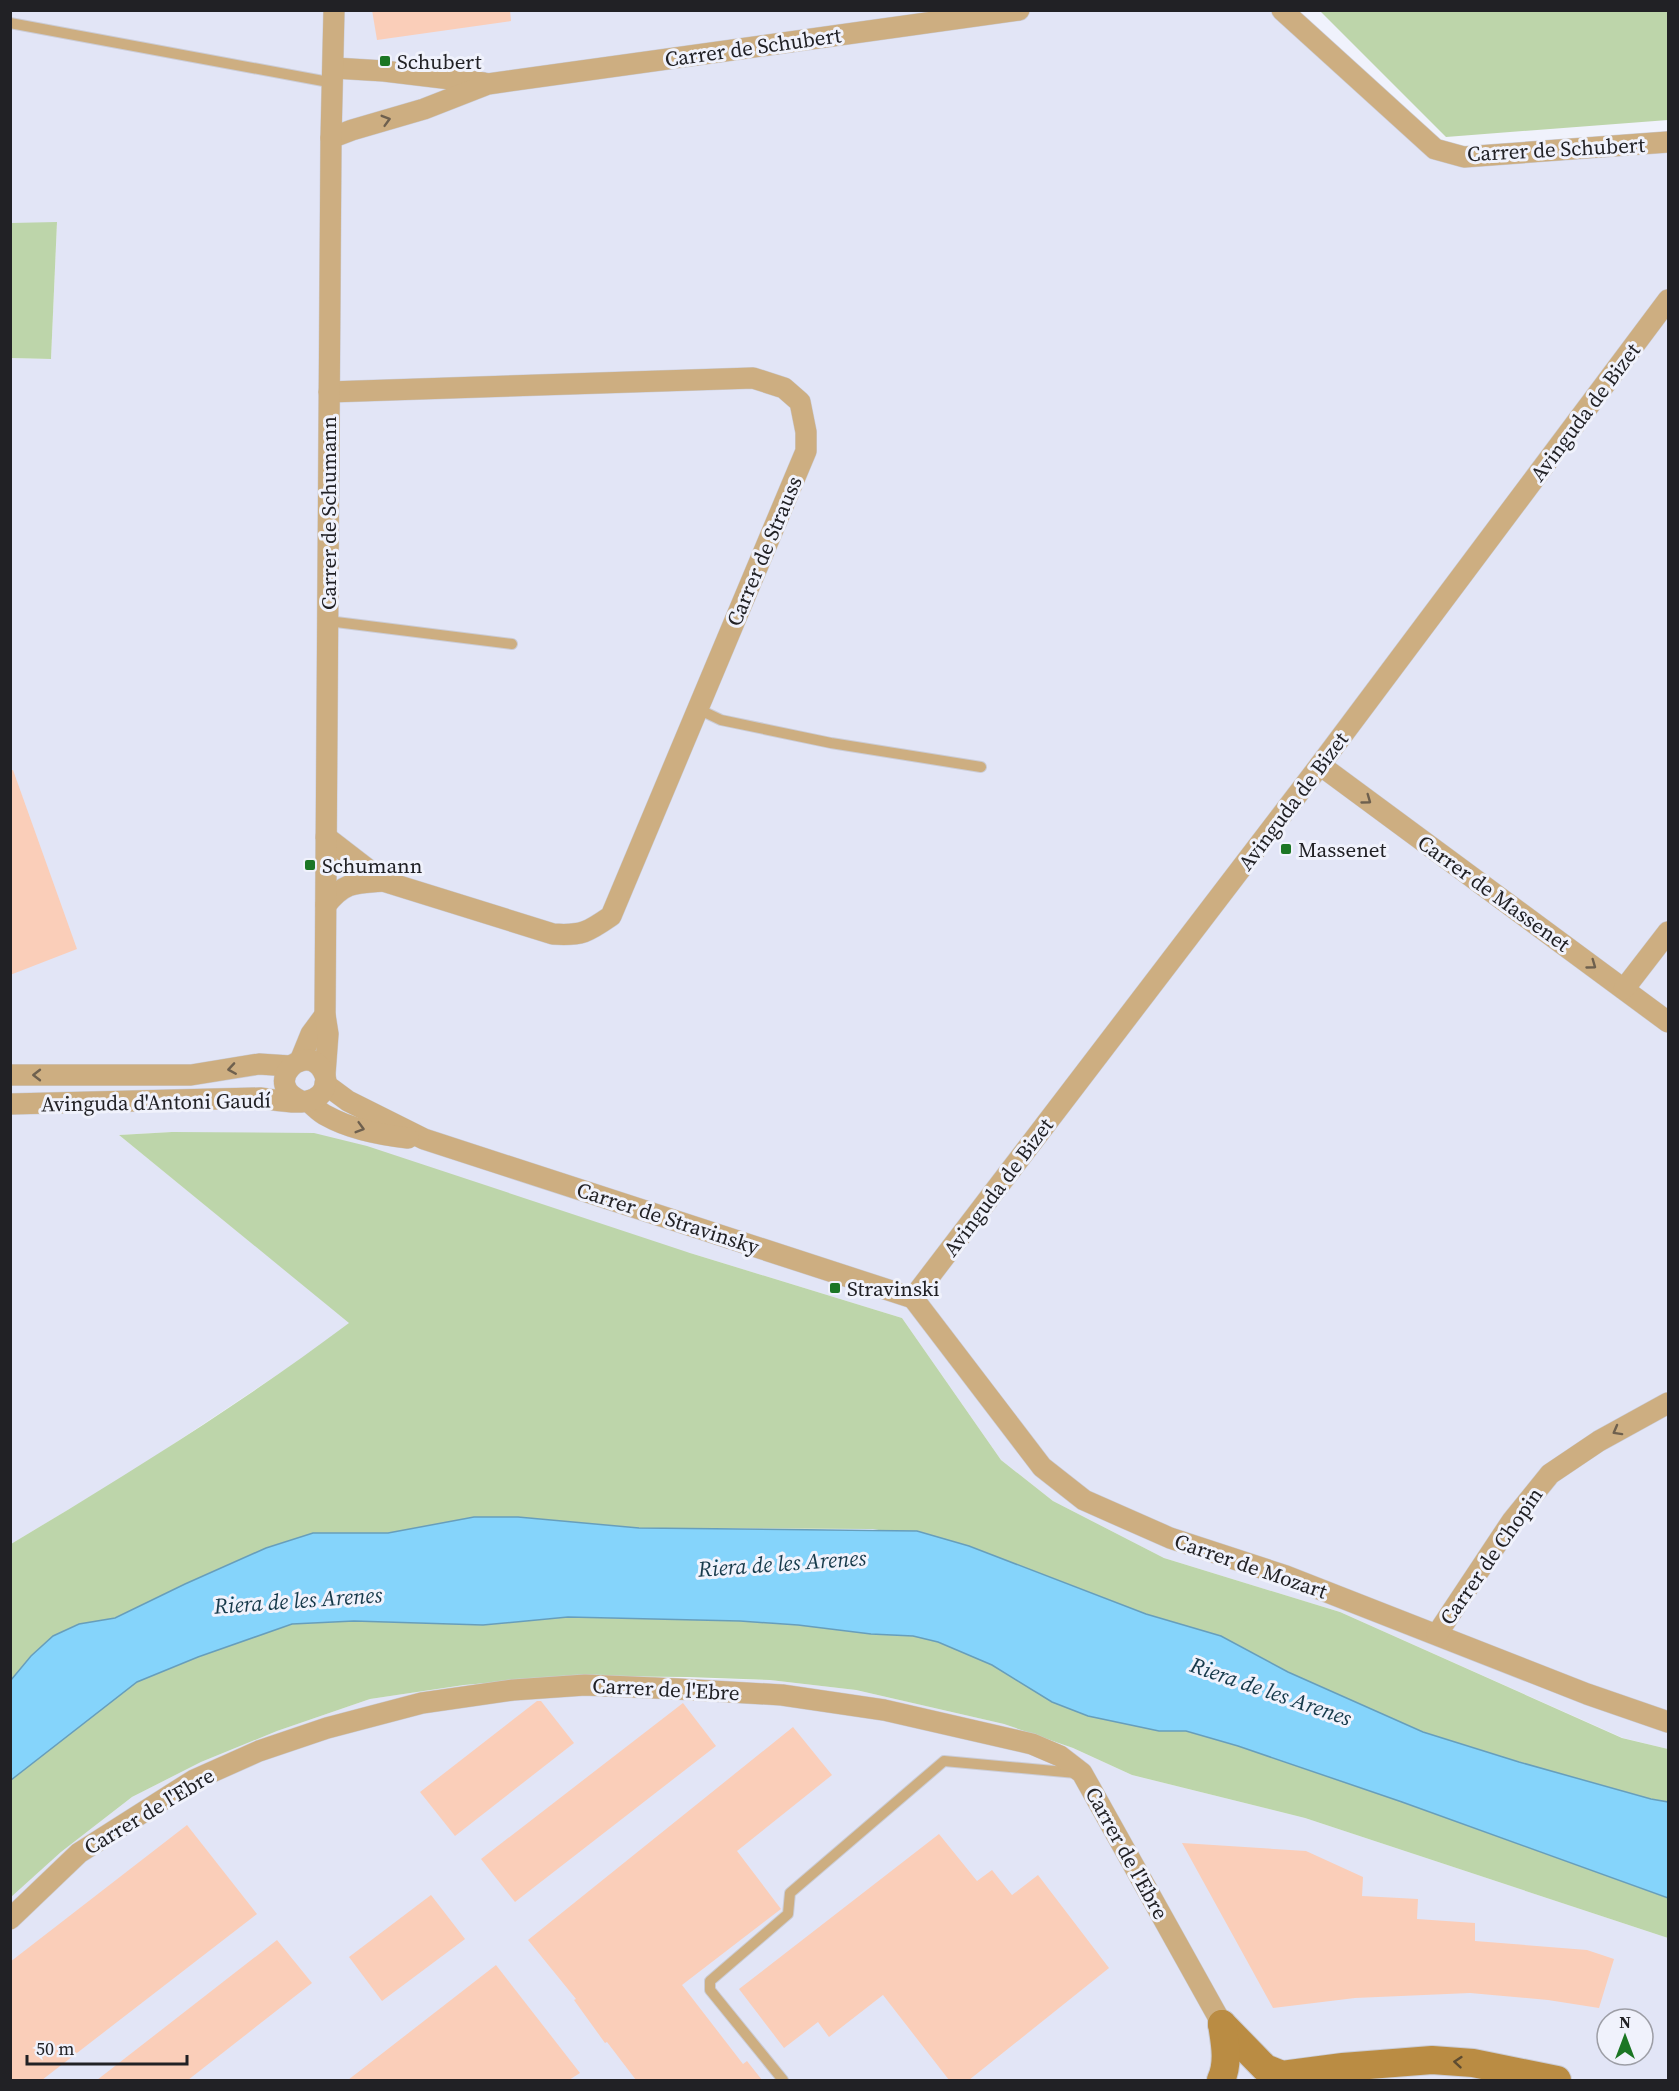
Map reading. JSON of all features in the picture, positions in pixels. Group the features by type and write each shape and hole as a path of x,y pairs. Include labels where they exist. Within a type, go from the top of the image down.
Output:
{"main road":[{"path":"1221,2080 1226,2063 1222,2024"},
{"path":"1222,2024 1265,2068 1282,2075 1343,2067 1432,2060 1473,2063 1557,2080"},
{"path":"1499,2080 1546,2080"}],"street":[{"name":"Carrer de Schumann","path":"325,1079 328,1034 325,1015 326,837 334,10"},
{"name":"Carrer de Schubert","path":"331,138 424,109 488,84 1019,10"},
{"name":"Carrer de Schubert","path":"1282,10 1435,149 1464,157 1668,142"},
{"name":"Carrer de Schubert","path":"334,76 384,71 488,84"},
{"name":"Avinguda de Bizet","path":"913,1298 1320,765 1668,300"},
{"name":"Carrer de Strauss","path":"326,837 383,881 553,934 572,935 590,931 611,916 806,451 806,432 800,402 784,388 753,378 329,392"},
{"name":"Carrer de Massenet","path":"1320,765 1668,1022"},
{"name":"Carrer de Strauss","path":"326,904 338,890 358,883 383,881"},
{"path":"1624,989 1668,932"},
{"path":"295,1064 314,1062 320,1066 325,1079 320,1095 305,1101 292,1097 287,1092 284,1082 311,1034 325,1015"},
{"name":"Avinguda d'Antoni Gaudí","path":"10,1075 191,1075 259,1064 295,1064"},
{"name":"Carrer de Stravinsky","path":"325,1079 348,1101 424,1139 913,1298"},
{"name":"Avinguda d'Antoni Gaudí","path":"10,1104 260,1098 305,1101"},
{"name":"Carrer de Stravinsky","path":"305,1101 325,1116 344,1123 389,1136 424,1139"},
{"name":"Carrer de Mozart","path":"913,1298 1042,1467 1083,1500 1170,1538 1286,1576 1587,1694 1668,1722"},
{"name":"Carrer de Chopin","path":"1437,1634 1512,1521 1550,1474 1599,1441 1668,1403"},
{"name":"Carrer de l'Ebre","path":"10,1919 78,1852 194,1780 259,1751 327,1728 422,1702 513,1690 585,1686 782,1695 884,1710 1032,1744 1060,1755 1082,1773 1222,2024"}],"lane":[{"path":"10,23 334,76"},
{"path":"328,621 512,644"},
{"path":"698,709 721,720 831,743 981,767"},
{"path":"783,2080 710,1990 710,1981 788,1914 790,1893 944,1761 1082,1773"}],"shaded area":[{"path":"10,11 1282,11 1435,149 1668,142 1668,1749 1623,1738 1340,1612 1164,1558 1053,1501 1001,1460 902,1318 690,1253 172,1132 119,1135 350,1323 304,1357 133,1471 11,1544 10,358 51,359 57,223 11,223"},
{"path":"570,1676 770,1680 856,1690 1004,1724 1073,1748 1132,1775 1305,1818 1668,1938 1668,2080 11,2080 10,1897 61,1852 132,1797 201,1762 277,1731 370,1699 464,1685"}],"green space":[{"path":"1320,11 1668,11 1668,120 1446,137"},
{"path":"57,222 51,359 11,358 11,223"},
{"path":"172,1132 314,1133 367,1146 690,1253 902,1318 1001,1460 1053,1501 1164,1558 1340,1612 1622,1738 1668,1749 1668,1802 1519,1762 1423,1732 1288,1672 1221,1636 1146,1614 969,1546 873,1529 639,1528 518,1517 474,1517 388,1533 313,1533 266,1548 115,1618 79,1624 53,1636 31,1656 11,1680 11,1544 183,1438 267,1382 349,1323 119,1135"},
{"path":"568,1617 740,1621 913,1636 938,1642 1159,1731 1186,1731 1238,1746 1402,1802 1668,1898 1668,1938 1305,1818 1132,1775 1073,1748 1004,1724 856,1690 770,1680 687,1677 570,1676 464,1685 370,1699 277,1731 201,1762 132,1797 61,1852 11,1897 11,1780 137,1682 198,1657 292,1624 354,1621 483,1625"}],"water":[{"name":"Riera de les Arenes","path":"474,1517 518,1517 639,1528 917,1531 969,1546 1146,1614 1221,1636 1288,1672 1423,1732 1519,1762 1668,1802 1668,1898 1402,1802 1238,1746 1186,1731 1159,1731 1088,1716 1052,1702 992,1665 938,1642 913,1636 871,1634 798,1625 740,1621 568,1617 483,1625 354,1621 292,1624 198,1657 137,1682 11,1780 11,1680 31,1656 53,1636 79,1624 115,1618 266,1548 313,1533 388,1533"}],"building":[{"path":"372,10 510,10 511,21 377,40"},
{"path":"13,770 77,949 10,975 10,771"},
{"path":"537,1701 541,1701 574,1743 455,1836 420,1792"},
{"path":"683,1703 716,1746 515,1902 481,1859"},
{"path":"793,1727 832,1775 737,1851 781,1909 682,1985 743,2064 747,2061 762,2080 636,2080 607,2042 605,2043 574,2000 576,1999 528,1940"},
{"path":"187,1825 257,1914 42,2080 10,2080 10,1962"},
{"path":"939,1834 977,1881 992,1870 1012,1895 1038,1875 1109,1968 969,2080 949,2080 883,1995 829,2037 818,2022 784,2048 739,1989"},
{"path":"1182,1843 1306,1851 1363,1877 1362,1896 1418,1899 1417,1919 1475,1923 1475,1941 1587,1950 1614,1959 1599,2007 1470,1993 1355,1998 1273,2008"},
{"path":"431,1895 465,1939 382,2001 349,1957"},
{"path":"277,1940 312,1983 188,2080 97,2080"},
{"path":"496,1965 580,2073 569,2080 348,2080"}],"place":[{"name":"Schubert","path":"385,61"},
{"name":"Massenet","path":"1286,849"},
{"name":"Schumann","path":"310,865"},
{"name":"Stravinski","path":"835,1288"}]}
